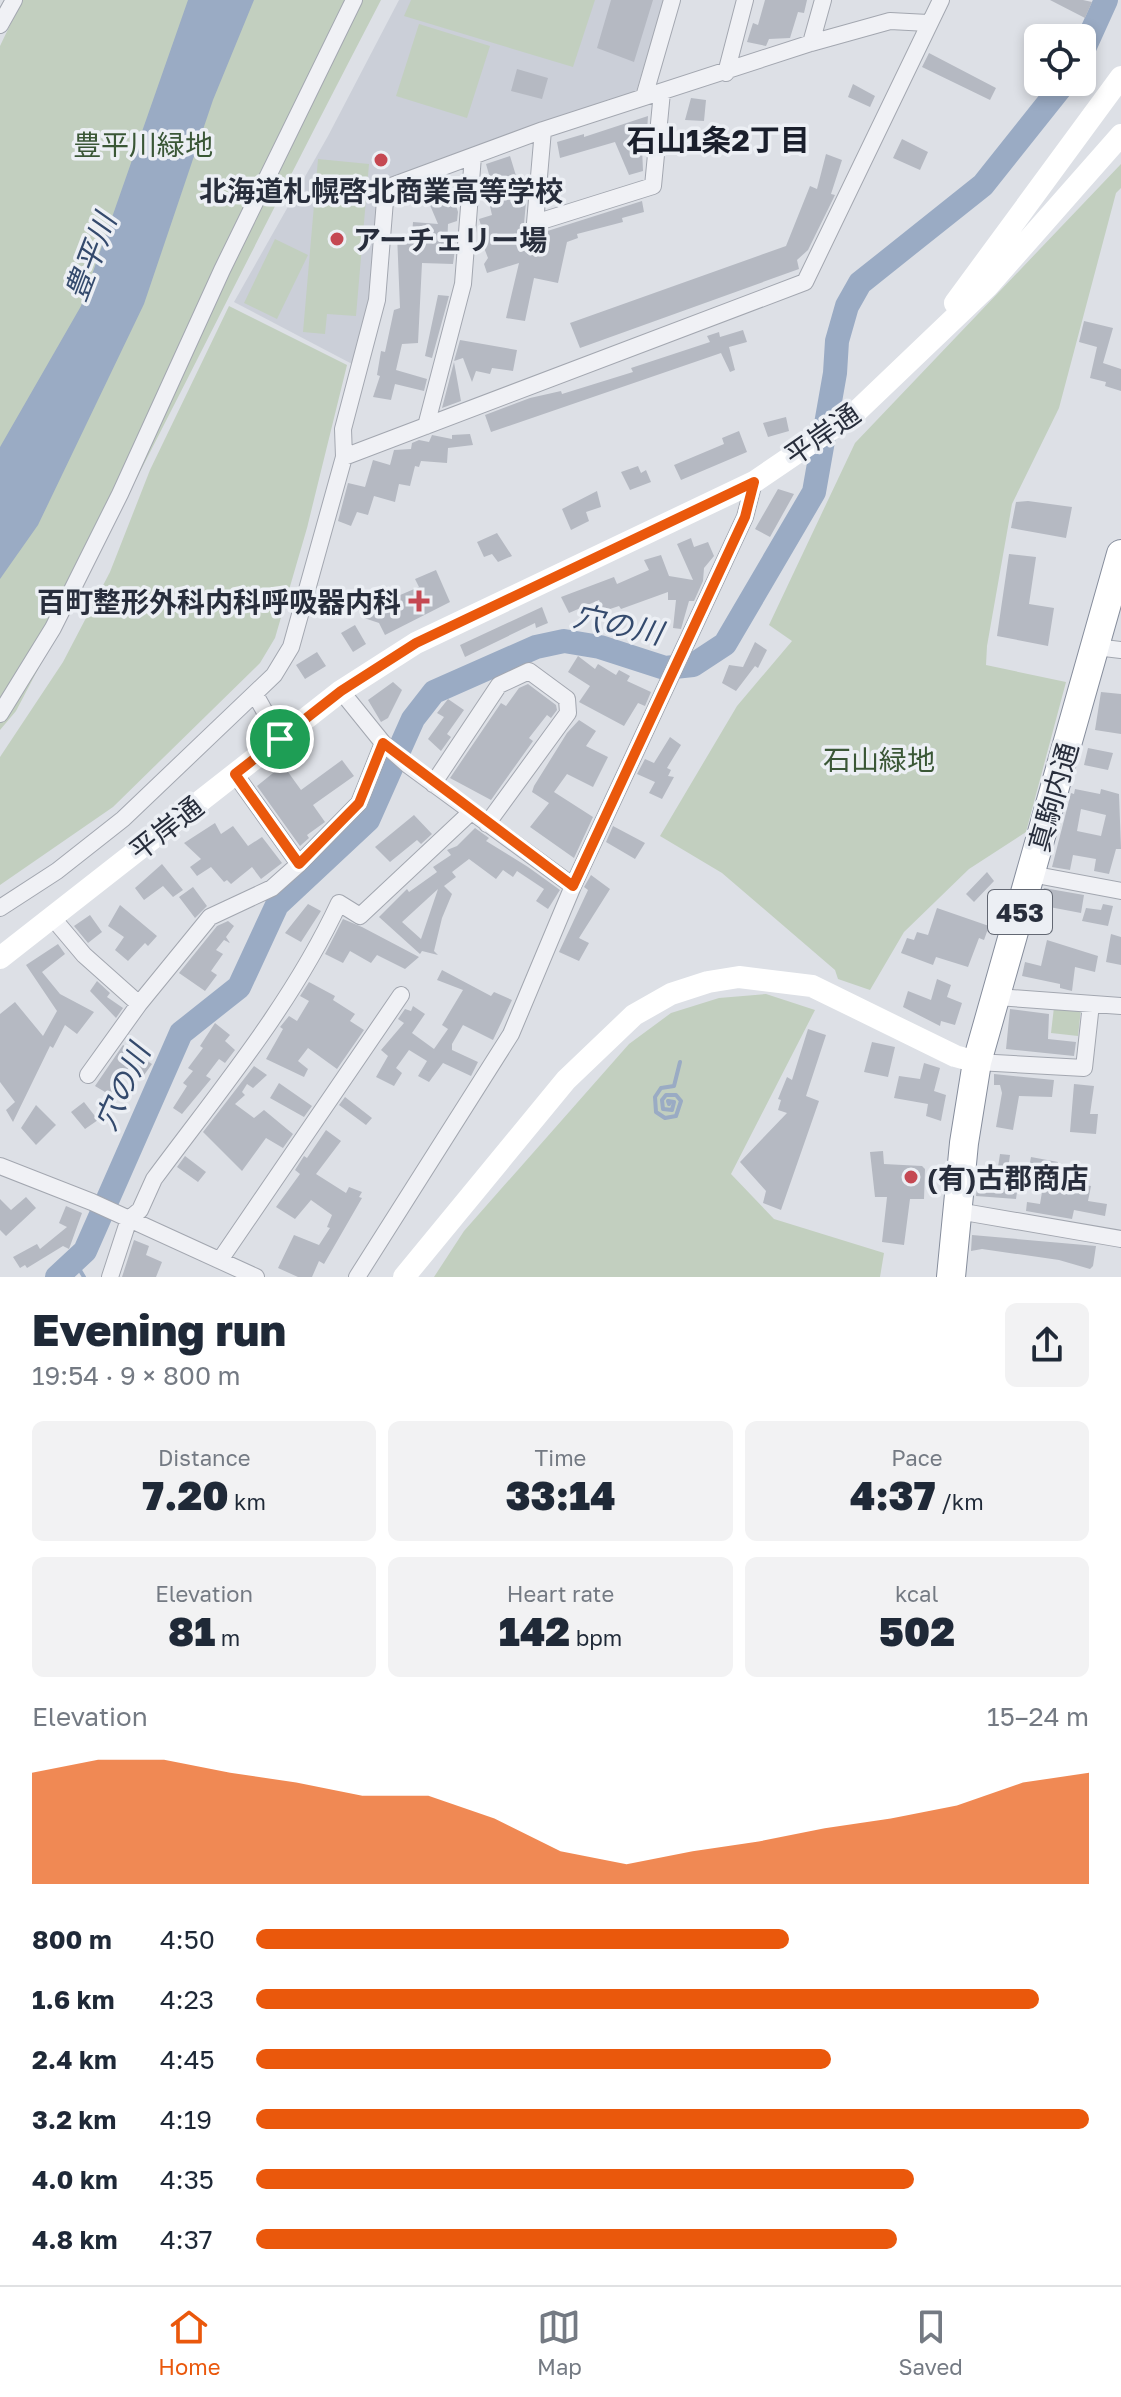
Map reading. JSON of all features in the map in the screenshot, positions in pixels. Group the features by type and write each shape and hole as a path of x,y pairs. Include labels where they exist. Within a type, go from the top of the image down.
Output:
{"highway":[{"name":"真駒内通","path":"951,1277 977,1062 1031,874 1108,648 1121,554"}],"street":[{"path":"0,25 14,0"},
{"path":"0,714 53,628 120,494 222,270 354,0"},
{"path":"644,97 672,0"},
{"path":"726,73 745,0"},
{"path":"811,43 823,0"},
{"path":"344,457 805,282 941,0"},
{"path":"0,908 57,871 123,819 256,696 291,647 344,457 343,429 377,300 386,188 543,130 811,43 890,21 928,23"},
{"name":"平岸通","path":"911,362 1121,77"},
{"path":"543,130 535,223 653,186 662,92"},
{"name":"平岸通","path":"0,958 341,691 428,637 754,482 854,414 988,286 1121,135"},
{"path":"426,426 463,284 473,156"},
{"path":"357,1277 511,1034 573,886 745,517 754,482"},
{"path":"433,784 499,685 529,671 567,699 568,713 487,824"},
{"path":"341,691 386,746 408,765 573,886"},
{"path":"256,696 280,739"},
{"path":"88,1075 139,1004 210,917 272,888 359,803 386,746"},
{"path":"235,774 299,864"},
{"path":"110,1277 126,1217 140,1210 154,1179 281,1008 321,943 339,903 360,916 471,812"},
{"path":"1031,874 1121,891"},
{"path":"52,917 84,955 139,1004"},
{"path":"404,1277 566,1080 634,1015 671,994 708,982 739,977 812,986 955,1056 977,1062 1084,1068 1091,1004"},
{"path":"220,1260 401,995"},
{"path":"997,997 1121,1006"},
{"path":"0,1166 92,1202 256,1277"},
{"path":"958,1211 1121,1239"}],"shaded area":[{"name":"北海道札幌啓北商業高等学校","path":"399,0 664,0 636,92 382,184 368,313 354,365 234,302 328,136"}],"green space":[{"name":"豊平川緑地","path":"22,0 381,0 63,622 16,711 0,730 0,46"},
{"path":"411,0 595,0 573,67 404,16"},
{"path":"419,24 490,46 467,118 396,96"},
{"name":"アーチェリー場","path":"318,159 369,164 356,316 327,314 325,334 303,332"},
{"name":"石山緑地","path":"1121,164 1121,188 1116,193 1059,408 1012,504 987,646 986,665 1066,682 1026,832 969,869 904,932 870,990 838,979 835,970 722,873 660,836 737,706 792,641 769,625 855,443"},
{"path":"275,239 308,255 277,319 244,303"},
{"path":"229,306 347,365 307,528 275,638 260,663 113,807 0,885 0,757 63,662 110,572 150,470"},
{"path":"766,994 815,1010 731,1174 774,1219 884,1253 880,1277 434,1277 464,1231 629,1044 671,1013 719,998"},
{"path":"1054,1007 1081,1009 1078,1036 1051,1033"}],"water":[{"path":"188,0 254,0 213,100 144,304 38,525 0,579 0,447 81,306"}],"building":[{"path":"611,0 653,0 634,62 597,48"},
{"path":"765,0 807,0 804,13 798,12 790,38 769,39 766,46 747,42 753,23 758,25"},
{"path":"1050,0 1083,0 1092,2 1085,18"},
{"path":"929,53 996,88 990,100 922,67"},
{"path":"517,69 548,78 542,99 511,91"},
{"path":"853,84 875,96 870,107 848,97"},
{"path":"691,98 706,100 704,121 685,120"},
{"path":"648,116 646,146 642,147 643,171 629,175 615,142 560,158 557,142 584,134 584,137"},
{"path":"902,139 928,152 920,170 893,158"},
{"path":"826,154 842,160 831,194 835,195 808,250 797,260 799,269 580,348 570,323 786,246 810,186 817,189"},
{"path":"510,156 517,179 528,180 523,235 538,234 642,201 644,212 622,218 623,222 577,234 578,238 567,242 558,283 534,278 525,321 506,318 519,263 487,273 484,264 488,258 481,240 485,238 479,219 492,215 487,194 494,192 486,164"},
{"path":"448,180 458,212 457,221 448,224 447,248 455,249 453,264 422,263 418,343 402,344 396,370 427,379 424,391 395,384 391,400 373,397 380,376 377,375 381,351 385,352 394,310 400,308 397,234 412,235 413,222 438,224 424,191 438,188 437,183"},
{"path":"438,295 449,296 432,358 425,356"},
{"path":"1084,321 1113,328 1103,363 1121,369 1121,391 1105,386 1106,382 1090,378 1097,347 1079,342"},
{"path":"743,330 747,342 729,347 735,370 730,372 721,353 491,432 485,415 530,398 561,391 562,394 633,372 631,368 710,342 707,336 719,332 720,337"},
{"path":"460,340 517,350 513,371 492,368 490,374 476,371 472,382 463,358 454,361"},
{"path":"454,362 461,401 442,408"},
{"path":"786,417 789,431 768,437 763,423"},
{"path":"739,431 747,452 681,480 674,465 724,444 722,438"},
{"path":"470,434 473,445 448,448 447,463 421,461 419,467 415,466 410,486 399,484 395,502 374,496 368,515 357,512 351,526 338,521 348,483 365,487 373,460 390,465 394,450 411,449 412,443 419,440 429,442 432,435 452,439 452,435"},
{"path":"638,466 641,473 646,470 651,482 630,490 621,472"},
{"path":"778,489 794,494 770,537 755,529"},
{"path":"597,491 601,507 586,512 589,521 571,530 562,509"},
{"path":"1016,502 1072,507 1066,538 1011,528"},
{"path":"497,533 512,556 498,562 492,554 484,557 477,542"},
{"path":"691,538 694,547 708,542 714,556 704,568 703,581 694,601 689,601 681,629 673,628 676,600 668,600 668,592 621,609 619,606 604,611 599,600 569,613 561,597 614,577 617,584 649,570 644,560 661,555 669,576 693,580 677,544"},
{"path":"1009,554 1036,557 1029,604 1054,608 1048,646 997,636"},
{"path":"436,570 450,602 385,635 379,623 364,618 360,612 419,587 415,579"},
{"path":"542,607 548,623 536,628 535,623 465,657 460,645"},
{"path":"355,625 366,644 353,652 341,633"},
{"path":"755,642 767,650 758,668 755,666 736,691 722,683 729,665 743,667"},
{"path":"317,652 326,666 305,679 296,665"},
{"path":"578,656 595,669 598,664 616,675 619,670 630,676 627,681 651,692 645,706 638,703 624,726 579,702 590,686 568,672"},
{"path":"393,682 402,690 388,718 381,722 368,700"},
{"path":"528,684 556,705 557,710 551,718 547,715 529,738 533,741 491,800 450,778 501,703 506,706 519,688"},
{"path":"1101,692 1121,694 1121,734 1095,730"},
{"path":"448,699 464,710 447,734 451,737 441,751 428,739 444,717 437,713"},
{"path":"579,720 596,731 586,746 608,757 593,787 567,774 554,792 593,817 574,858 530,827 549,803 532,792 534,786 567,733"},
{"path":"670,737 681,745 667,768 671,770 668,776 674,777 662,799 649,793 655,782 637,774 645,759 654,763"},
{"path":"1088,748 1113,753 1108,770 1084,765"},
{"path":"342,760 354,776 313,805 325,822 307,835 309,838 300,846 257,786 283,765 301,790"},
{"path":"1075,789 1100,794 1101,789 1119,794 1121,849 1116,849 1109,874 1094,871 1096,859 1073,855 1070,870 1052,867 1071,793 1074,794","holes":["1081,809 1106,815 1101,836 1077,831"]},
{"path":"414,815 432,834 421,844 417,840 390,862 375,847"},
{"path":"215,823 221,834 233,826 248,846 262,837 282,863 261,879 252,867 231,884 227,880 224,882 211,867 197,876 190,867 201,859 184,843"},
{"path":"613,826 645,843 635,859 606,842"},
{"path":"475,828 489,838 486,841 560,890 548,909 536,901 544,889 517,871 513,877 503,870 496,879 469,859 452,872 456,877 444,886 452,894 434,951 438,955 422,951 420,954 379,917 407,889 409,892 437,872 433,867 451,855 447,850 457,846","holes":["438,889 421,939 402,922"]},
{"path":"162,864 183,890 173,897 163,886 144,900 135,888"},
{"path":"987,872 994,881 974,902 966,894"},
{"path":"591,875 610,889 579,938 589,943 579,961 559,952 588,890 584,887"},
{"path":"193,887 207,906 195,918 179,897"},
{"path":"1044,888 1084,895 1081,913 1039,905"},
{"path":"308,904 321,911 301,942 285,933"},
{"path":"1103,904 1113,906 1108,926 1082,921 1086,908 1101,910"},
{"path":"120,905 157,936 148,946 145,943 128,961 115,950 124,937 108,926"},
{"path":"937,908 989,926 984,940 979,938 968,967 936,957 933,965 901,953 907,938 914,940 917,932 928,935"},
{"path":"90,915 102,932 88,943 74,926"},
{"path":"343,919 419,957 405,969 377,955 371,963 350,951 343,963 325,954"},
{"path":"228,921 234,926 226,937 230,943 224,940 216,950 223,954 211,971 217,975 205,991 179,973 217,926"},
{"path":"1111,934 1121,937 1121,965 1106,962"},
{"path":"1047,940 1098,956 1095,972 1075,967 1072,991 1060,988 1060,984 1022,976 1025,962 1041,966"},
{"path":"58,944 65,954 42,972 60,994 94,1012 77,1034 65,1025 53,1048 50,1046 13,1122 6,1110 15,1102 0,1082 0,1014 15,1002 43,1036 57,1011 26,965"},
{"path":"442,970 491,996 494,992 512,1000 493,1040 463,1025 452,1044 452,1050 478,1062 471,1076 443,1063 429,1082 418,1076 427,1061 409,1050 396,1068 402,1073 394,1086 376,1077 388,1056 381,1050 404,1023 398,1019 405,1009 411,1011 413,1006 425,1014 412,1033 434,1049 448,1029 442,1025 463,990 437,980"},
{"path":"937,979 951,985 947,997 962,1003 955,1025 941,1021 940,1026 903,1007 908,991 931,1000"},
{"path":"97,981 110,993 107,997 123,1008 116,1018 90,991"},
{"path":"309,982 335,996 333,1000 355,1014 350,1021 364,1030 337,1069 308,1048 298,1061 308,1069 304,1077 266,1059 283,1029 280,1027 289,1016 297,1021 309,1001 300,996"},
{"path":"1010,1009 1049,1014 1048,1039 1076,1042 1074,1056 1006,1049"},
{"path":"215,1023 230,1035 225,1041 235,1050 225,1063 219,1059 206,1076 211,1079 182,1114 173,1108 187,1086 183,1083 193,1071 188,1068 203,1048 200,1046"},
{"path":"808,1029 826,1035 806,1096 819,1101 781,1210 763,1203 766,1191 740,1162 787,1113 778,1110 781,1100 778,1099 787,1077 792,1080"},
{"path":"872,1042 895,1047 888,1077 864,1072"},
{"path":"123,1045 152,1064 144,1075 130,1066 110,1095 95,1086"},
{"path":"924,1063 940,1068 934,1091 946,1095 941,1121 926,1116 928,1104 894,1098 899,1076 920,1079"},
{"path":"254,1066 267,1075 253,1088 247,1084 242,1092 245,1095 235,1104 254,1118 264,1110 293,1134 283,1148 266,1138 242,1171 203,1132"},
{"path":"994,1074 1054,1080 1052,1097 1019,1096 1013,1130 996,1127 1002,1093 1000,1085 994,1085"},
{"path":"279,1083 312,1106 304,1117 270,1098"},
{"path":"1074,1084 1094,1086 1090,1114 1098,1114 1096,1134 1070,1132"},
{"path":"345,1097 372,1118 366,1125 339,1105"},
{"path":"84,1102 98,1120 85,1129 71,1112"},
{"path":"36,1105 56,1125 36,1145 21,1128"},
{"path":"326,1130 341,1141 316,1174 346,1193 349,1187 362,1192 359,1197 362,1198 324,1264 319,1261 312,1277 298,1277 278,1268 294,1235 319,1245 330,1228 327,1227 332,1215 311,1200 295,1219 276,1207 300,1174 295,1170 304,1156 307,1158"},
{"path":"883,1151 884,1164 922,1166 925,1169 924,1199 910,1199 904,1245 882,1242 887,1197 875,1197 870,1152"},
{"path":"1000,1154 1010,1155 1006,1183 1018,1185 1016,1199 976,1196 978,1179 996,1180"},
{"path":"185,1156 206,1172 198,1182 177,1167"},
{"path":"1031,1157 1058,1162 1055,1181 1091,1186 1088,1201 1107,1204 1105,1216 1074,1210 1072,1219 1026,1211 1027,1202 1040,1204 1044,1180 1027,1178"},
{"path":"26,1197 36,1208 6,1236 0,1230 0,1199 11,1210"},
{"path":"66,1206 82,1213 69,1249 63,1246 27,1268 25,1265 20,1268 13,1257 37,1244 40,1249 67,1227 59,1223"},
{"path":"972,1235 1096,1246 1093,1266 1090,1269 1059,1260 982,1249 971,1251"},
{"path":"134,1240 149,1246 146,1255 162,1262 156,1277 122,1277"}],"waterway":[{"name":"穴の川","path":"1095,24 1106,0"},
{"name":"穴の川","path":"57,1277 85,1251 181,1033 239,987 277,905 368,820 413,719 434,692 536,647 564,641 600,647 665,668 693,665 725,644 814,492 835,373 837,341 847,306 860,283 983,185 1054,96"},
{"path":"669,1104 668,1101 674,1102 672,1110 663,1109 662,1100 666,1095 676,1095 681,1101 676,1116 665,1118 656,1112 655,1097 661,1088 674,1086 680,1062"},
{"path":"75,1262 84,1277"}],"place":[{"name":"北海道札幌啓北商業高等学校","path":"381,160"},
{"name":"アーチェリー場","path":"337,239"},
{"name":"百町整形外科内科呼吸器内科","path":"419,601"},
{"name":"(有)古郡商店","path":"911,1177"}],"district":[{"name":"石山1条2丁目","path":"718,140"}],"route":[{"path":"754,482 745,517 573,886 433,784 383,743 359,803 299,864 235,774 280,739 341,691 416,643 754,482"}],"water label":[{"name":"豊平川","path":"90,257"}]}
